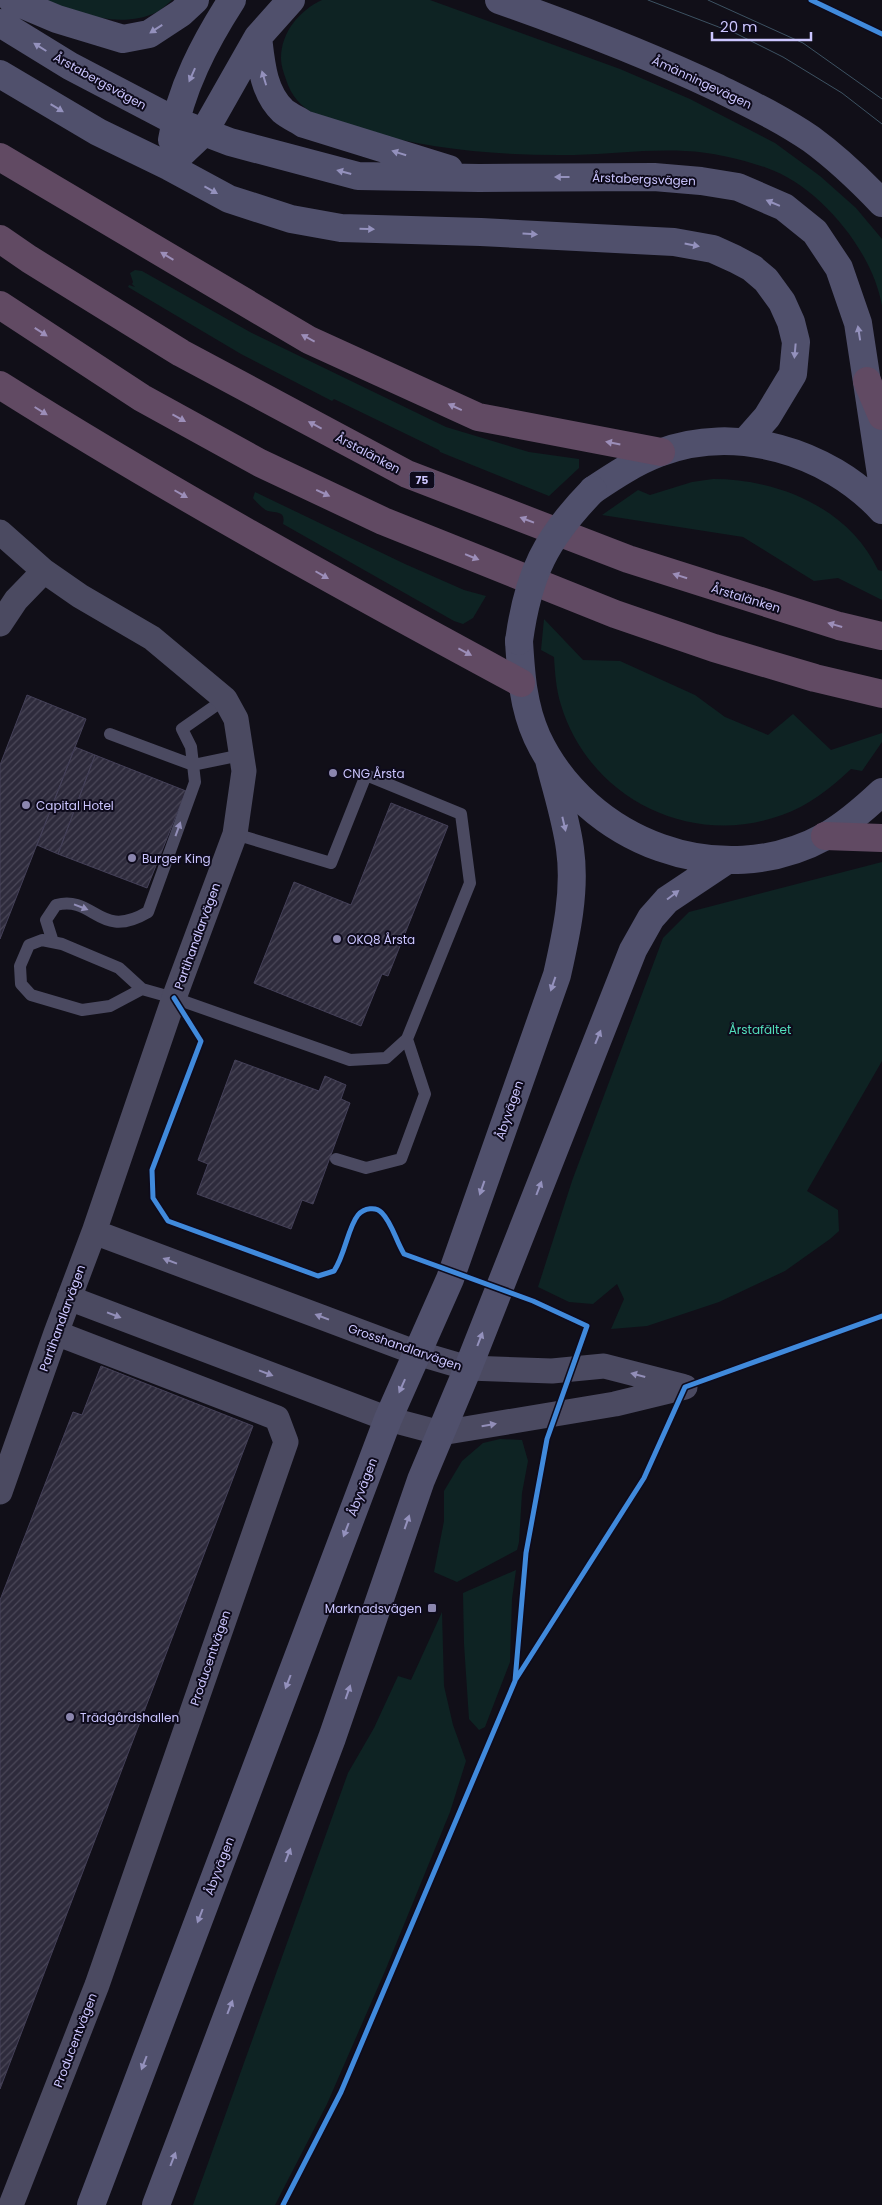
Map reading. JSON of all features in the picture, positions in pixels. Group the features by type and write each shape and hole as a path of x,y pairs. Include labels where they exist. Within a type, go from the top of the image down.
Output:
{"highway":[{"path":"0,158 309,340 478,417 661,452"},
{"name":"Årstalänken","path":"0,239 180,353 407,474 628,559 839,626 882,636"},
{"path":"0,305 142,398 260,463 383,521 624,617 714,648 815,678 882,694"},
{"path":"867,381 882,416"},
{"path":"0,385 115,457 348,590 521,683"},
{"path":"825,836 882,838"}],"street":[{"path":"12,0 57,19 123,38 149,34 181,13 195,0"},
{"path":"168,166 175,121 193,72 208,41 232,0"},
{"path":"168,166 204,132 258,37 291,0"},
{"name":"Åmänningevägen","path":"498,0 584,29 683,72 767,112 810,139 854,173 882,203"},
{"name":"Årstabergsvägen","path":"0,23 70,66 175,121 230,142 358,176 479,178 654,177 701,181 738,187 784,207 815,232 839,268 858,323 882,482"},
{"path":"258,37 261,67 269,92 284,112 304,124 479,178"},
{"path":"0,74 98,132 168,166 228,199 291,218 341,228 481,232 674,242 713,249 735,259 752,268 766,280 777,295 791,322 796,342 792,374 767,417 745,442"},
{"path":"882,510 871,497 849,480 825,465 790,451 745,442 702,443 661,452 622,470 594,490 569,514 545,550 533,574 523,607 519,641 521,683 530,718 549,760 570,788 596,812 625,833 658,847 683,854 727,860 763,857 798,848 825,836 861,812 882,792"},
{"name":"Partihandlarvägen","path":"0,532 44,571 80,596 152,638 226,699 236,718 244,771 235,834 174,998 94,1232 0,1492"},
{"path":"0,624 16,600 44,571"},
{"name":"Åbyvägen","path":"91,2205 388,1419 453,1270 557,975 566,933 571,891 570,850 549,760"},
{"path":"156,2205 332,1738 421,1480 468,1368 633,950 651,918 667,900 727,860"},
{"name":"Grosshandlarvägen","path":"69,1298 388,1419 441,1433 614,1404 685,1387 604,1366 552,1370 468,1368 417,1353 94,1232"},
{"name":"Producentvägen","path":"11,2205 97,1985 286,1442 277,1418 56,1333"}],"lane":[{"path":"52,942 46,920 56,905 66,902 82,907 113,923 130,922 148,912 195,782 192,747 182,729 226,699"},
{"path":"110,734 194,765 242,755"},
{"path":"142,989 110,1006 82,1010 32,995 21,984 20,966 29,945 42,940 52,942 94,956 119,968 142,989 174,998 350,1060 386,1058 407,1039 470,883 461,814 366,774 331,863 235,834"},
{"path":"336,1159 366,1168 402,1159 425,1094 407,1039"}],"green space":[{"path":"47,0 172,0 157,12 144,17 115,20 73,11"},
{"path":"322,0 430,0 620,69 690,99 775,143 820,176 856,208 882,239 882,306 877,285 868,264 841,223 806,189 787,177 767,168 726,156 685,151 547,155 494,153 441,147 362,130 329,120 309,111 294,96 288,85 283,72 282,48 284,39 293,23 306,10"},
{"path":"135,270 142,271 250,332 446,427 529,452 579,459 579,468 549,496 440,452 334,399 332,401 241,354 128,287 129,285 135,287 132,284 130,273"},
{"path":"713,479 738,480 786,491 809,501 830,514 849,530 865,548 878,570 882,571 882,600 838,578 814,581 743,537 602,515 638,490 650,495 692,482"},
{"path":"255,492 405,564 464,590 486,596 473,618 463,624 454,621 283,524 282,515 266,510 254,500"},
{"path":"544,619 583,660 620,661 695,695 725,717 768,735 793,714 831,750 882,733 882,742 862,771 851,769 819,796 801,807 782,815 748,824 713,825 679,820 648,808 619,790 595,766 575,738 559,699 554,657 541,650"},
{"name":"Årstafältet","path":"882,862 882,1061 807,1191 838,1210 839,1231 785,1271 719,1302 647,1326 611,1329 624,1299 617,1284 593,1304 569,1302 538,1287 572,1181 663,938 689,912"},
{"path":"500,1439 522,1440 528,1461 522,1493 517,1550 457,1582 434,1572 444,1521 444,1491 462,1461 483,1443"},
{"path":"516,1570 512,1599 510,1662 485,1727 479,1730 469,1719 463,1593"},
{"path":"442,1612 444,1686 453,1725 466,1761 450,1812 385,1971 327,2104 275,2205 193,2205 348,1773 374,1728 398,1676 411,1680"}],"building":[{"name":"Capital Hotel","path":"27,695 86,719 0,939 0,765"},
{"path":"75,747 95,755 58,854 37,845"},
{"path":"95,755 186,791 147,888 58,854"},
{"name":"OKQ8 Årsta","path":"391,803 448,826 388,976 382,974 361,1026 254,983 294,882 351,905"},
{"path":"235,1060 319,1091 325,1076 346,1085 341,1099 350,1103 313,1204 302,1200 291,1229 197,1194 208,1164 198,1160"},
{"name":"Trädgårdshallen","path":"101,1366 253,1426 0,2089 0,1600 73,1412 82,1415"}],"tram line":[{"path":"648,0 737,34 783,57 842,93 882,124"},
{"path":"708,0 803,43 882,99"}],"cycle path":[{"path":"811,0 882,34"},
{"path":"174,998 201,1041 152,1170 153,1198 168,1221 318,1276 334,1271 358,1215 367,1209 377,1209 389,1222 404,1254 533,1301 587,1326 547,1439 526,1553 515,1681 341,2092 283,2205"},
{"path":"516,1679 644,1478 685,1387 882,1316"}],"place":[{"name":"CNG Årsta","path":"333,773"},
{"name":"Capital Hotel","path":"26,805"},
{"name":"Burger King","path":"132,858"},
{"name":"OKQ8 Årsta","path":"337,939"},
{"name":"Marknadsvägen","path":"432,1608"},
{"name":"Trädgårdshallen","path":"70,1717"}]}
